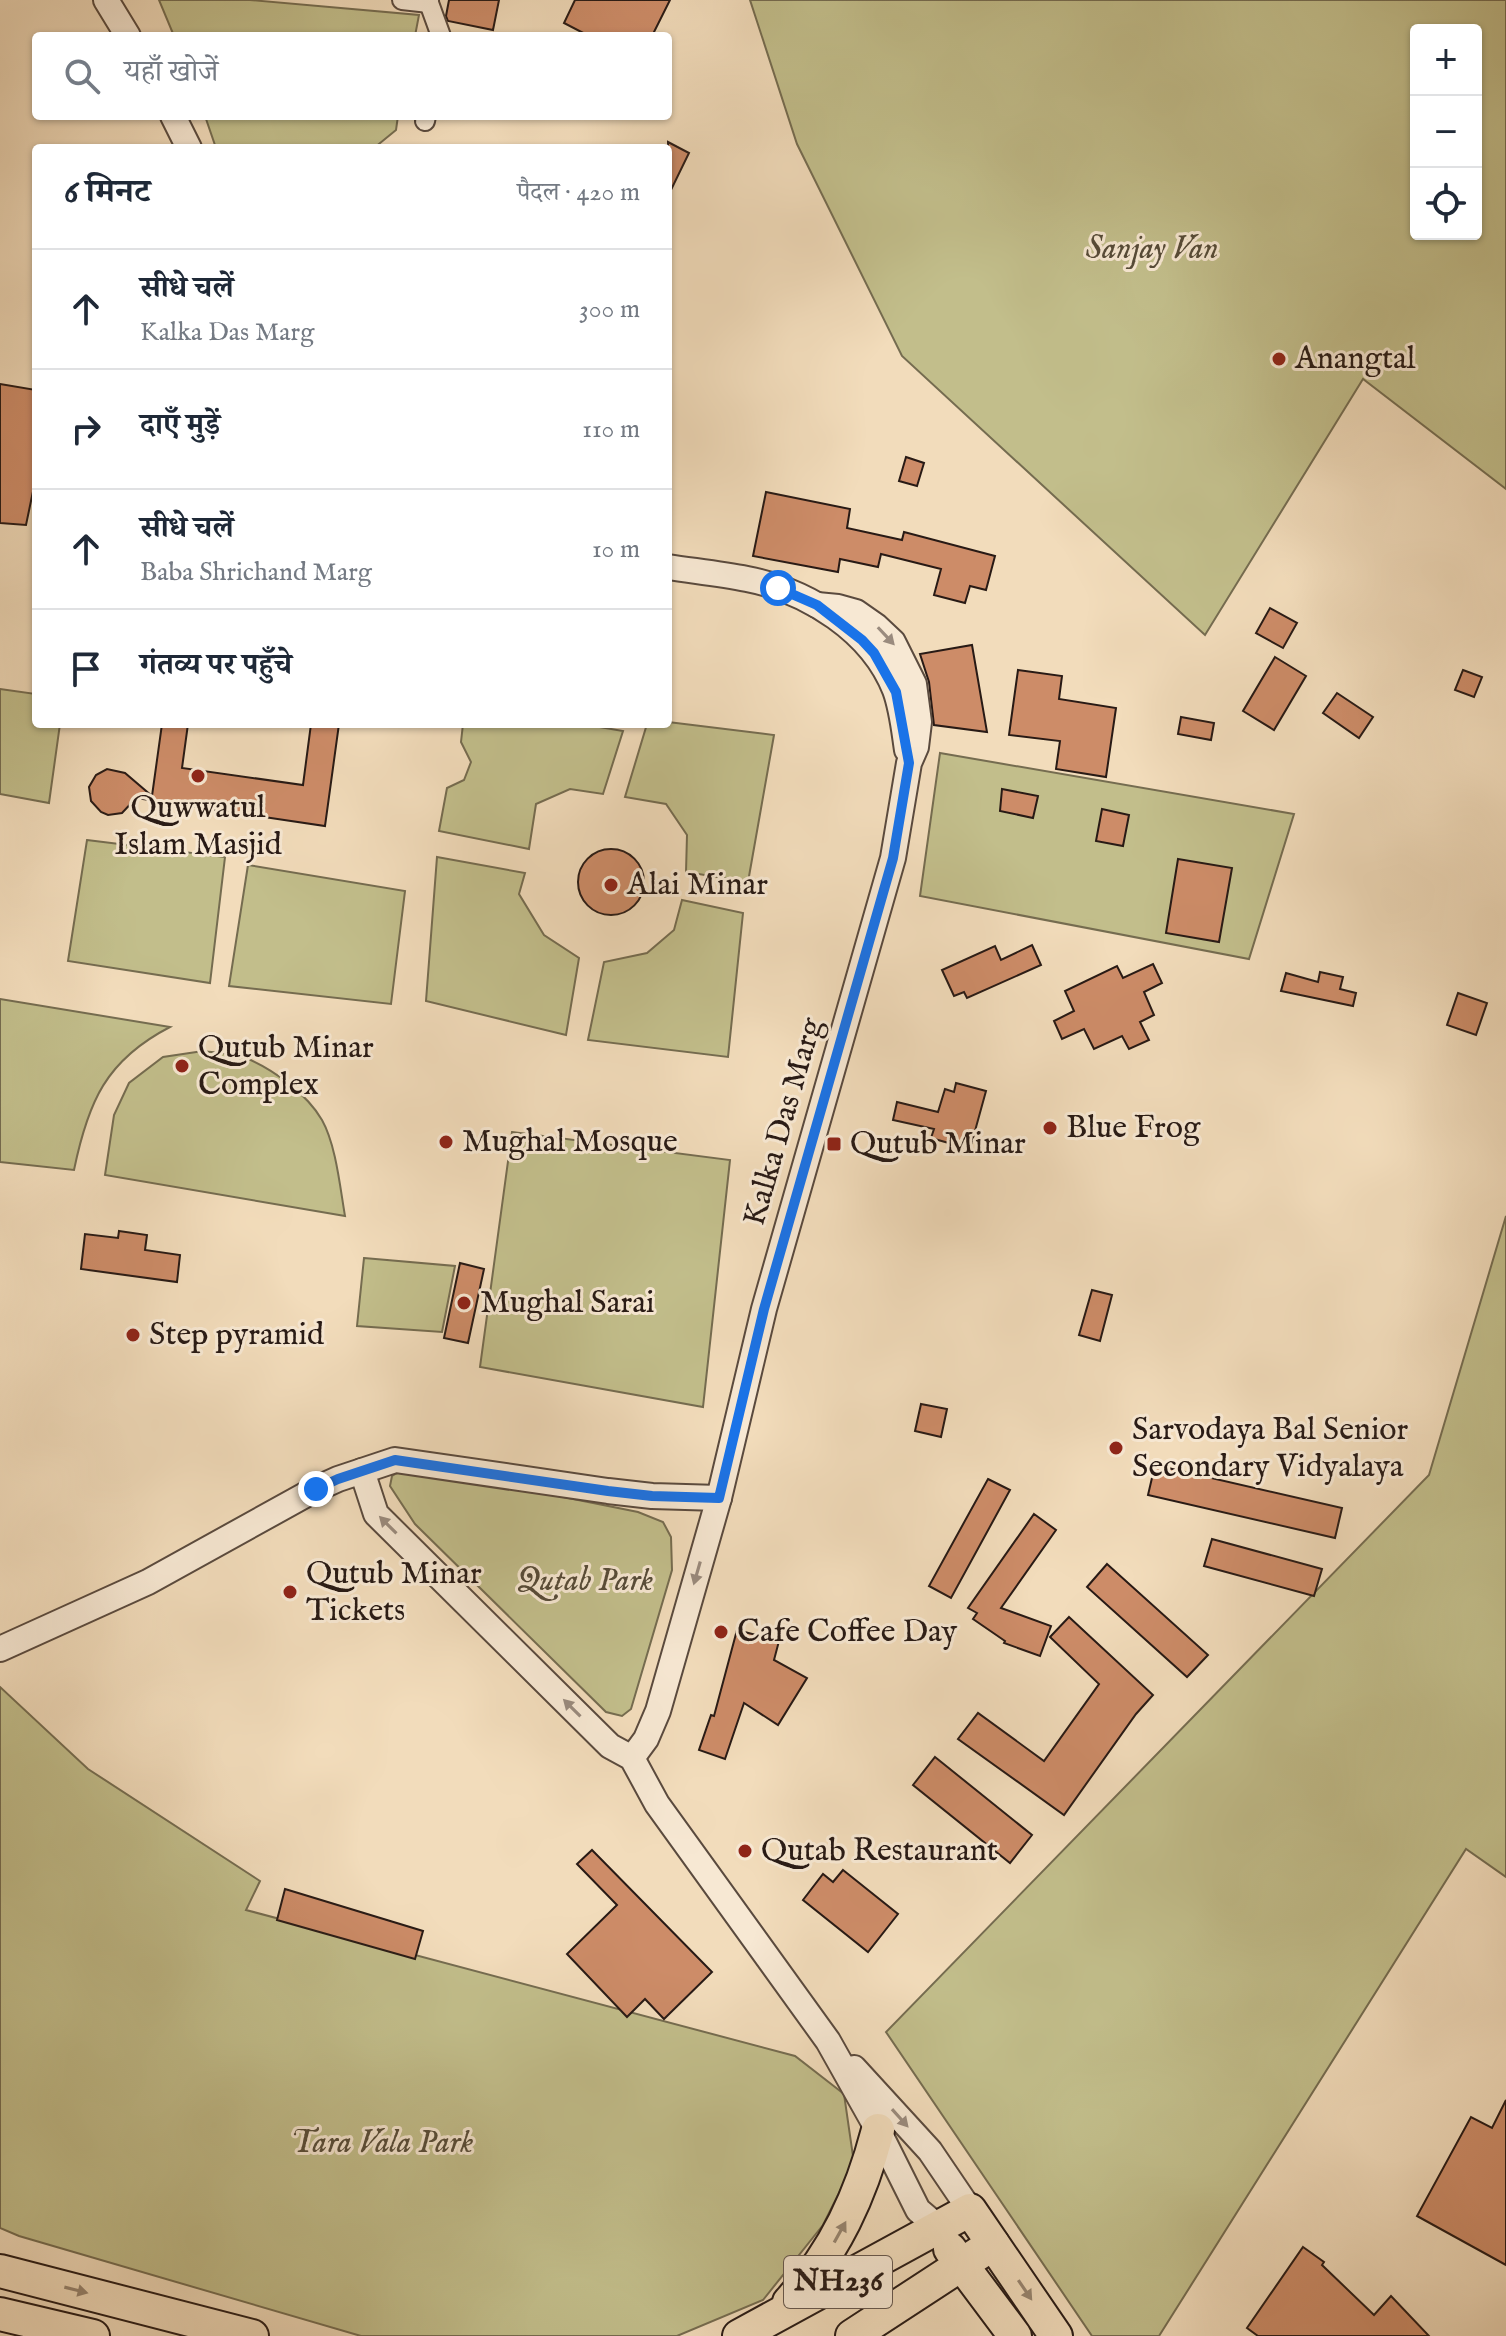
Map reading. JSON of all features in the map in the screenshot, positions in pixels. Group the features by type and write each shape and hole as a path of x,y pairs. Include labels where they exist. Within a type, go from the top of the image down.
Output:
{"highway":[{"path":"776,2316 805,2284 830,2249 856,2198 878,2130"},
{"path":"970,2210 1056,2336"},
{"name":"NH236","path":"739,2336 970,2210"},
{"path":"938,2227 960,2265 999,2311 1015,2336"},
{"name":"NH236","path":"852,2336 993,2244"},
{"path":"0,2271 252,2336"},
{"path":"0,2314 93,2336"}],"street":[{"path":"106,0 126,32"},
{"path":"402,0 429,1 440,32"},
{"path":"175,120 187,144"},
{"name":"Kalka Das Marg","path":"632,1758 646,1739 658,1711 719,1498 767,1298 893,858 919,722 914,684 893,642 856,612 817,605 750,580 672,568"},
{"path":"0,1649 148,1582 316,1489 395,1460 581,1488 652,1496 719,1498"},
{"path":"362,1471 376,1514 610,1746 632,1758 657,1804 828,2041 918,2210 938,2227"},
{"path":"828,2041 930,2151 970,2210"}],"green space":[{"path":"159,0 250,0 419,15 416,32 172,32"},
{"name":"Sanjay Van","path":"750,0 1506,0 1506,489 1363,379 1205,635 902,356 797,144"},
{"path":"206,120 397,120 396,130 379,144 215,144"},
{"path":"0,689 32,693 32,728 59,728 49,803 0,794"},
{"path":"672,722 774,735 748,882 686,872 687,835 666,804 625,797 646,728 672,728"},
{"path":"463,728 605,728 623,731 603,794 570,789 536,804 529,849 439,831 447,788 464,780 471,762 461,742"},
{"path":"940,753 1294,814 1249,959 920,896"},
{"path":"87,840 225,857 210,983 68,961"},
{"path":"437,857 525,873 519,894 544,935 579,958 566,1035 426,1001"},
{"path":"248,865 405,891 391,1004 229,986"},
{"path":"682,900 743,913 728,1057 588,1040 604,962 647,953 674,930"},
{"path":"0,999 170,1027 130,1054 103,1085 86,1124 74,1170 0,1162"},
{"path":"203,1051 236,1055 256,1063 288,1083 316,1110 331,1141 345,1216 105,1175 114,1115 129,1083 163,1057"},
{"path":"512,1132 730,1160 703,1407 480,1367"},
{"path":"1506,1216 1506,1877 1466,1849 1159,2336 1092,2336 886,2032 1429,1475"},
{"path":"364,1258 455,1266 442,1332 357,1326"},
{"name":"Qutab Park","path":"409,1466 638,1512 663,1522 671,1537 672,1570 631,1709 622,1716 606,1712 415,1524 390,1486 392,1476"},
{"name":"Tara Vala Park","path":"0,1687 88,1769 260,1881 246,1910 795,2056 844,2094 854,2163 823,2225 763,2300 677,2336 361,2336 0,2228"}],"building":[{"path":"449,0 499,0 493,30 448,21"},
{"path":"575,0 670,0 654,32 581,32 564,23"},
{"path":"672,144 689,153 672,188"},
{"path":"0,384 32,389 32,496 26,525 0,523"},
{"path":"906,457 924,463 917,486 899,481"},
{"path":"766,492 850,509 847,528 902,540 904,532 995,556 986,590 970,586 965,603 934,595 941,569 881,554 878,567 840,559 838,572 753,556"},
{"path":"1270,608 1297,623 1283,648 1256,633"},
{"path":"972,645 987,732 934,725 929,682 920,654"},
{"path":"1275,657 1306,676 1274,730 1243,711"},
{"path":"1018,670 1062,676 1059,699 1116,708 1106,777 1056,769 1060,741 1009,735"},
{"path":"1463,670 1482,677 1474,697 1455,690"},
{"path":"1337,693 1373,717 1359,738 1323,713"},
{"path":"1181,717 1214,723 1211,740 1178,734"},
{"name":"Quwwatul Islam Masjid","path":"161,728 187,728 182,768 303,785 310,728 338,728 325,826 136,798 122,813 108,815 91,801 89,787 96,775 107,769 125,773 152,796"},
{"path":"1002,789 1038,796 1033,818 1000,811"},
{"path":"1102,809 1129,815 1123,846 1096,841"},
{"name":"Alai Minar","path":"611,849 624,851 634,859 642,869 642,895 634,905 624,913 611,915 598,913 588,905 580,895 578,882 580,869 588,859 598,851"},
{"path":"1178,859 1232,868 1219,942 1166,933"},
{"path":"1032,945 1041,965 967,998 964,992 954,996 942,970 995,946 1001,960"},
{"path":"1153,964 1162,983 1144,992 1154,1015 1140,1022 1149,1040 1129,1049 1122,1036 1094,1049 1084,1029 1062,1039 1054,1021 1074,1011 1065,991 1117,966 1123,978"},
{"path":"1320,972 1343,977 1340,989 1356,993 1353,1006 1281,991 1286,973 1318,982"},
{"path":"1458,993 1487,1003 1476,1035 1447,1025"},
{"path":"956,1083 986,1091 970,1149 931,1138 934,1129 893,1120 897,1102 938,1112 945,1089 954,1092"},
{"path":"119,1231 147,1235 145,1250 180,1255 177,1282 81,1269 85,1234 118,1238"},
{"name":"Mughal Sarai","path":"460,1263 484,1269 468,1343 444,1338"},
{"path":"1092,1290 1112,1295 1100,1341 1079,1335"},
{"path":"921,1404 947,1409 941,1437 915,1431"},
{"path":"1155,1465 1342,1508 1335,1538 1148,1495"},
{"path":"988,1479 1010,1490 951,1598 929,1586"},
{"path":"1034,1514 1056,1530 1001,1608 1051,1626 1040,1656 1004,1643 973,1619 977,1613 968,1608"},
{"path":"1212,1539 1322,1569 1314,1596 1204,1566"},
{"path":"1107,1564 1208,1655 1187,1677 1087,1587"},
{"path":"1069,1617 1153,1695 1064,1815 958,1739 978,1713 1044,1761 1099,1684 1050,1637"},
{"path":"737,1630 779,1641 774,1660 807,1678 778,1725 744,1703 725,1759 699,1750 711,1715 714,1716"},
{"path":"935,1757 1032,1835 1010,1863 913,1785"},
{"path":"592,1850 712,1972 664,2019 645,1999 627,2017 567,1954 617,1905 577,1864"},
{"path":"843,1870 898,1914 868,1952 803,1900 823,1874 833,1882"},
{"path":"285,1889 423,1931 415,1959 277,1920"},
{"path":"1506,2100 1506,2265 1417,2216 1471,2117 1492,2128"},
{"path":"1303,2247 1324,2262 1322,2265 1374,2315 1391,2296 1429,2336 1258,2336 1247,2328"}],"place":[{"name":"Anangtal","path":"1279,359"},
{"name":"Quwwatul Islam Masjid","path":"198,776"},
{"name":"Alai Minar","path":"611,885"},
{"name":"Qutub Minar Complex","path":"182,1066"},
{"name":"Blue Frog","path":"1050,1128"},
{"name":"Mughal Mosque","path":"446,1142"},
{"name":"Qutub Minar","path":"834,1144"},
{"name":"Mughal Sarai","path":"464,1303"},
{"name":"Step pyramid","path":"133,1335"},
{"name":"Sarvodaya Bal Senior Secondary Vidyalaya","path":"1116,1448"},
{"name":"Qutub Minar Tickets","path":"290,1592"},
{"name":"Cafe Coffee Day","path":"721,1632"},
{"name":"Qutab Restaurant","path":"745,1851"}],"route":[{"path":"316,1489 395,1460 568,1487 652,1496 719,1498 764,1309 893,858 909,763 896,692 874,653 817,605 778,588"}]}
